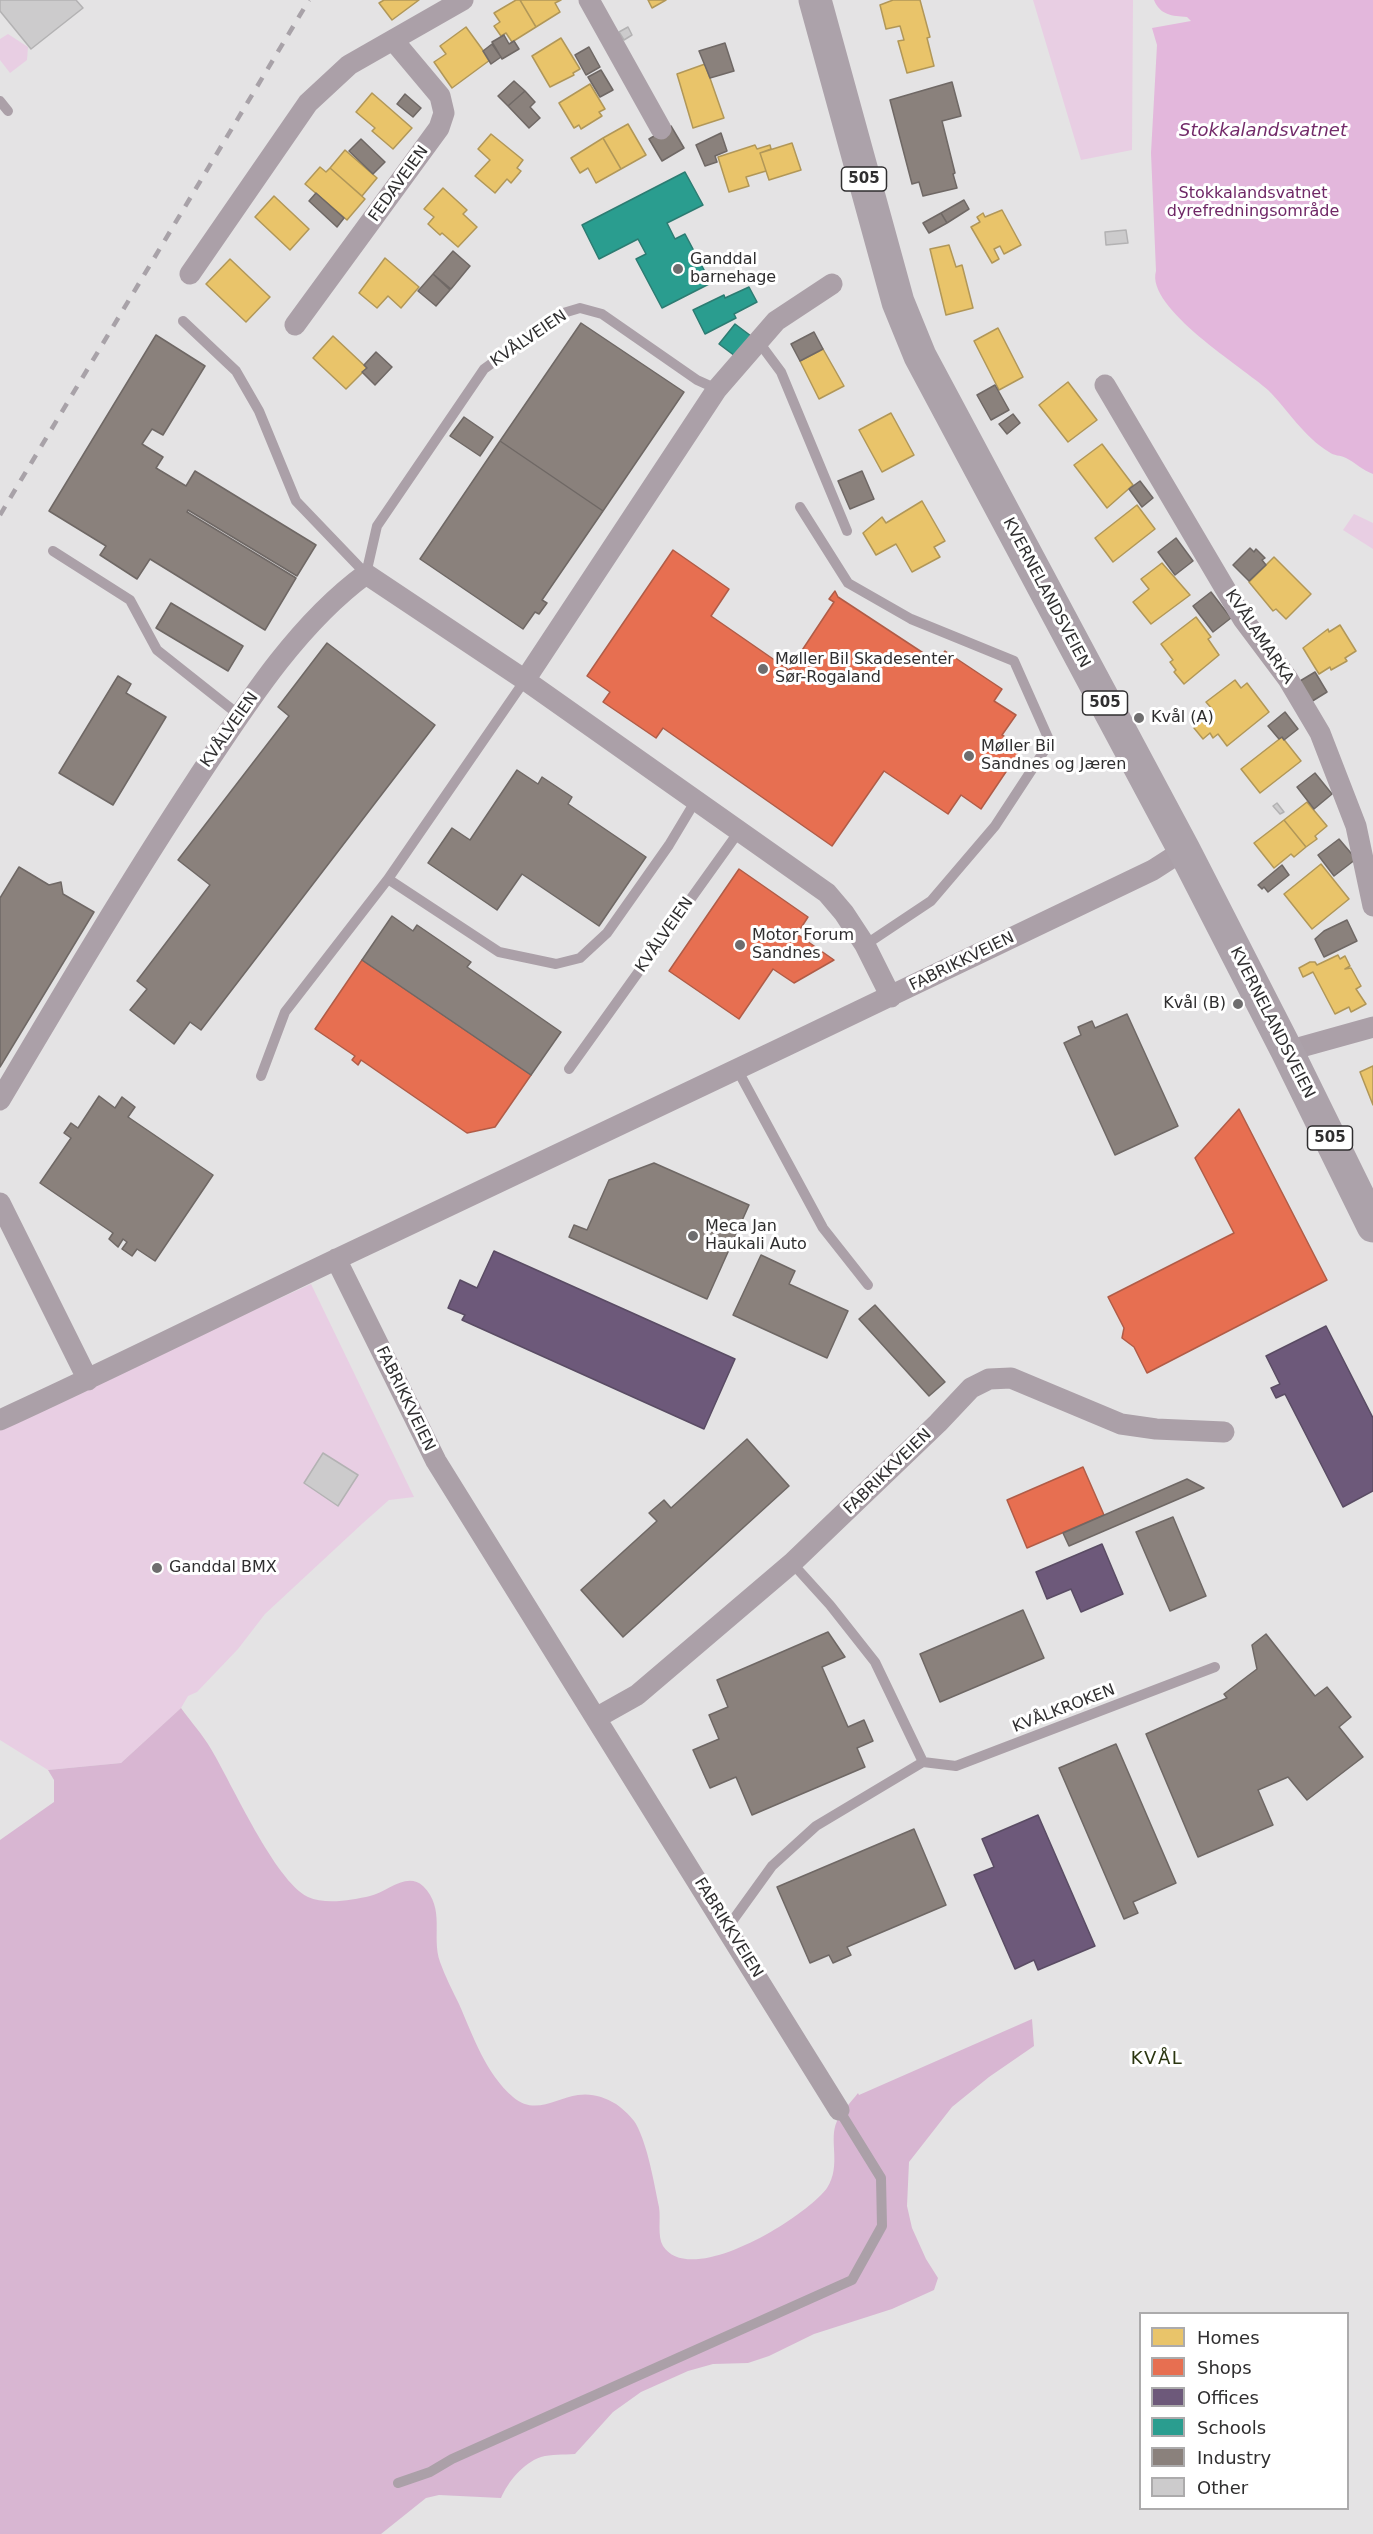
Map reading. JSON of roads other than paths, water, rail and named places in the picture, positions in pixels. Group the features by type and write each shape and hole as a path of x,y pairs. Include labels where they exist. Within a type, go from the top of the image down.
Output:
{"main road":[{"name":"KVERNELANDSVEIEN","path":"814,0 898,302 920,356 1184,850 1373,1226"}],"street":[{"path":"190,274 308,103 349,65 463,0"},
{"path":"589,0 661,129"},
{"name":"FEDAVEIEN","path":"295,325 439,128 444,112 440,96 393,40"},
{"path":"525,680 717,389 776,321 832,284"},
{"name":"KVÅLAMARKA","path":"1105,385 1243,619 1288,679 1320,733 1356,826 1373,906"},
{"path":"366,574 525,680 827,893 844,913 865,945 891,997"},
{"name":"KVÅLVEIEN","path":"0,1100 116,904 239,715 337,595 366,574"},
{"name":"FABRIKKVEIEN","path":"0,1420 891,997 1153,870 1184,850"},
{"path":"1287,1051 1373,1027"},
{"path":"0,1203 88,1380"},
{"name":"FABRIKKVEIEN","path":"336,1259 436,1461 728,1927 839,2110"},
{"name":"FABRIKKVEIEN","path":"596,1718 637,1695 792,1563 938,1424 971,1388 989,1379 1011,1378 1122,1424 1156,1429 1224,1432"}],"lane":[{"path":"0,101 8,111"},
{"name":"KVÅLVEIEN","path":"366,574 377,526 484,369 560,314 580,308 602,314 698,380 717,389"},
{"path":"183,321 236,371 259,411 296,501 366,574"},
{"path":"758,341 781,372 847,531"},
{"path":"800,507 848,583 911,619 1014,661 1050,742 995,826 931,901 865,945"},
{"path":"53,551 130,600 157,650 239,715"},
{"path":"261,1076 285,1012 388,879 525,680"},
{"path":"388,879 500,952 556,963 580,958 608,933 669,845 696,800"},
{"name":"KVÅLVEIEN","path":"569,1069 740,830"},
{"path":"738,1069 823,1228 868,1285"},
{"path":"728,1927 772,1866 816,1826 923,1762 875,1662 831,1605 792,1563"},
{"name":"KVÅLKROKEN","path":"923,1762 956,1766 1215,1667"},
{"path":"398,2483 430,2472 452,2459 852,2280 882,2226 882,2178 839,2110"}],"water":[{"name":"Stokkalandsvatnet","path":"1154,0 1373,0 1373,474 1320,446 1268,390 1180,319 1165,302 1157,286 1151,153 1157,45 1152,28 1191,21 1187,17 1163,12"}],"railway":[{"path":"0,515 309,0"}],"place":[{"name":"Ganddal barnehage","path":"678,269"},
{"name":"Møller Bil Skadesenter Sør-Rogaland","path":"763,669"},
{"name":"Kvål (A)","path":"1139,718"},
{"name":"Møller Bil Sandnes og Jæren","path":"969,756"},
{"name":"Motor Forum Sandnes","path":"740,945"},
{"name":"Kvål (B)","path":"1238,1004"},
{"name":"Meca Jan Haukali Auto","path":"693,1236"},
{"name":"Ganddal BMX","path":"157,1568"}],"district":[{"name":"KVÅL","path":"1157,2059"}],"park label":[{"name":"Stokkalandsvatnet dyrefredningsområde","path":"1253,203"}]}
